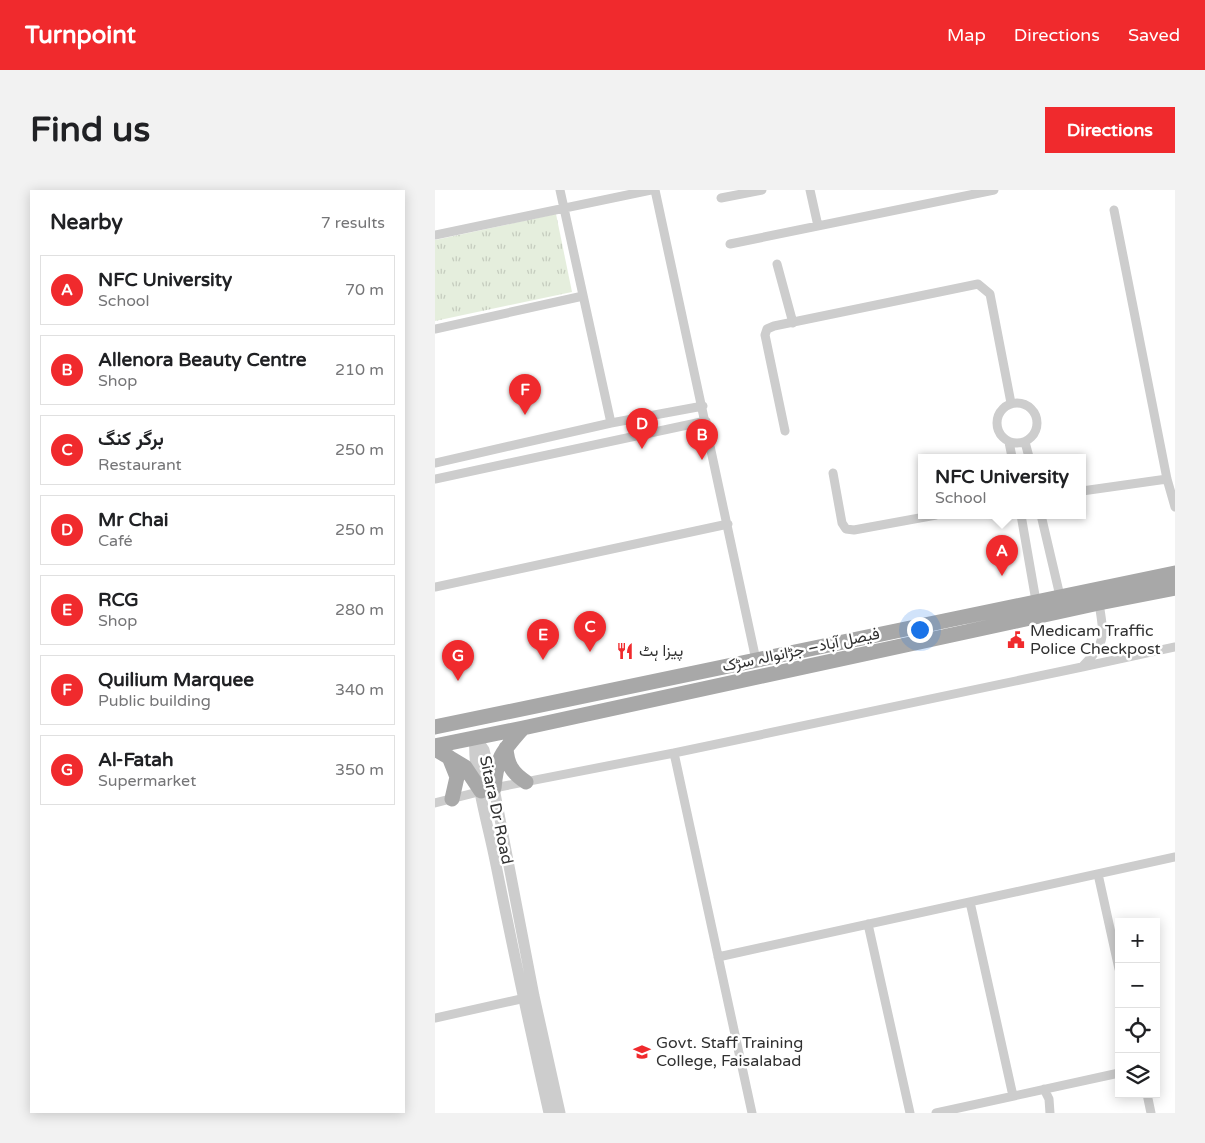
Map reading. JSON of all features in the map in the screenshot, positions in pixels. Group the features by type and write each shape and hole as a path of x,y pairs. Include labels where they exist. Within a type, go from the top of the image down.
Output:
{"main road":[{"name":"فیصل آباد– جڑانوالہ سڑک","path":"435,727 1060,596 1175,574"},
{"name":"فیصل آباد– جڑانوالہ سڑک","path":"435,747 1175,588"},
{"path":"435,735 458,731 468,732 475,737 486,726 565,706 602,693"},
{"path":"435,747 460,763 487,790 496,766 523,728"},
{"path":"507,748 509,766 513,773 526,782"},
{"path":"449,757 457,777 453,799"}],"street":[{"path":"560,190 611,423"},
{"path":"435,235 651,190"},
{"path":"655,190 703,406 756,660"},
{"path":"721,198 762,190"},
{"path":"810,190 818,226"},
{"path":"730,244 992,190"},
{"path":"1114,210 1167,479 1175,507"},
{"path":"777,264 793,323"},
{"path":"785,431 765,335 767,330 774,326 978,284 990,294 1011,403"},
{"path":"435,329 583,296"},
{"path":"1022,402 1031,407 1037,416 1038,426 1034,436 1025,442 1017,444 1009,442 1001,436 997,427 997,417 1003,408 1011,403 1022,402"},
{"path":"435,463 611,423 703,406"},
{"path":"435,479 706,421"},
{"path":"1009,442 1011,454"},
{"path":"1025,442 1028,454"},
{"path":"833,473 842,523 846,529 854,530 918,518"},
{"path":"1086,490 1167,479"},
{"path":"1022,519 1036,601"},
{"path":"1042,519 1060,596"},
{"path":"435,588 728,524"},
{"path":"1082,667 1095,654 1104,634 1099,603"},
{"path":"435,803 487,790 674,754 1175,647"},
{"name":"Sitara Dr Road","path":"475,737 484,750 487,790 529,998 549,1113"},
{"path":"674,754 752,1113"},
{"path":"718,957 1175,858"},
{"path":"1098,874 1118,963"},
{"path":"970,902 1013,1096"},
{"path":"869,924 910,1113"},
{"path":"435,1018 529,998"},
{"name":"Sitara Dr Road","path":"529,998 560,1113"},
{"path":"936,1113 1115,1074"},
{"path":"1044,1090 1049,1099 1050,1113"},
{"path":"1148,1098 1151,1113"}],"green space":[{"path":"556,214 572,292 435,321 435,240"}],"place":[{"name":"Quilium Marquee","path":"525,415"},
{"name":"Mr Chai","path":"642,449"},
{"name":"Allenora Beauty Centre","path":"702,460"},
{"name":"NFC University","path":"1002,576"},
{"name":"Medicam Traffic Police Checkpost","path":"1016,640"},
{"name":"پیزا ہٹ","path":"625,651"},
{"name":"برگر کنگ","path":"590,652"},
{"name":"RCG","path":"543,660"},
{"name":"Al-Fatah","path":"458,681"},
{"name":"Govt. Staff Training College, Faisalabad","path":"642,1052"}]}
